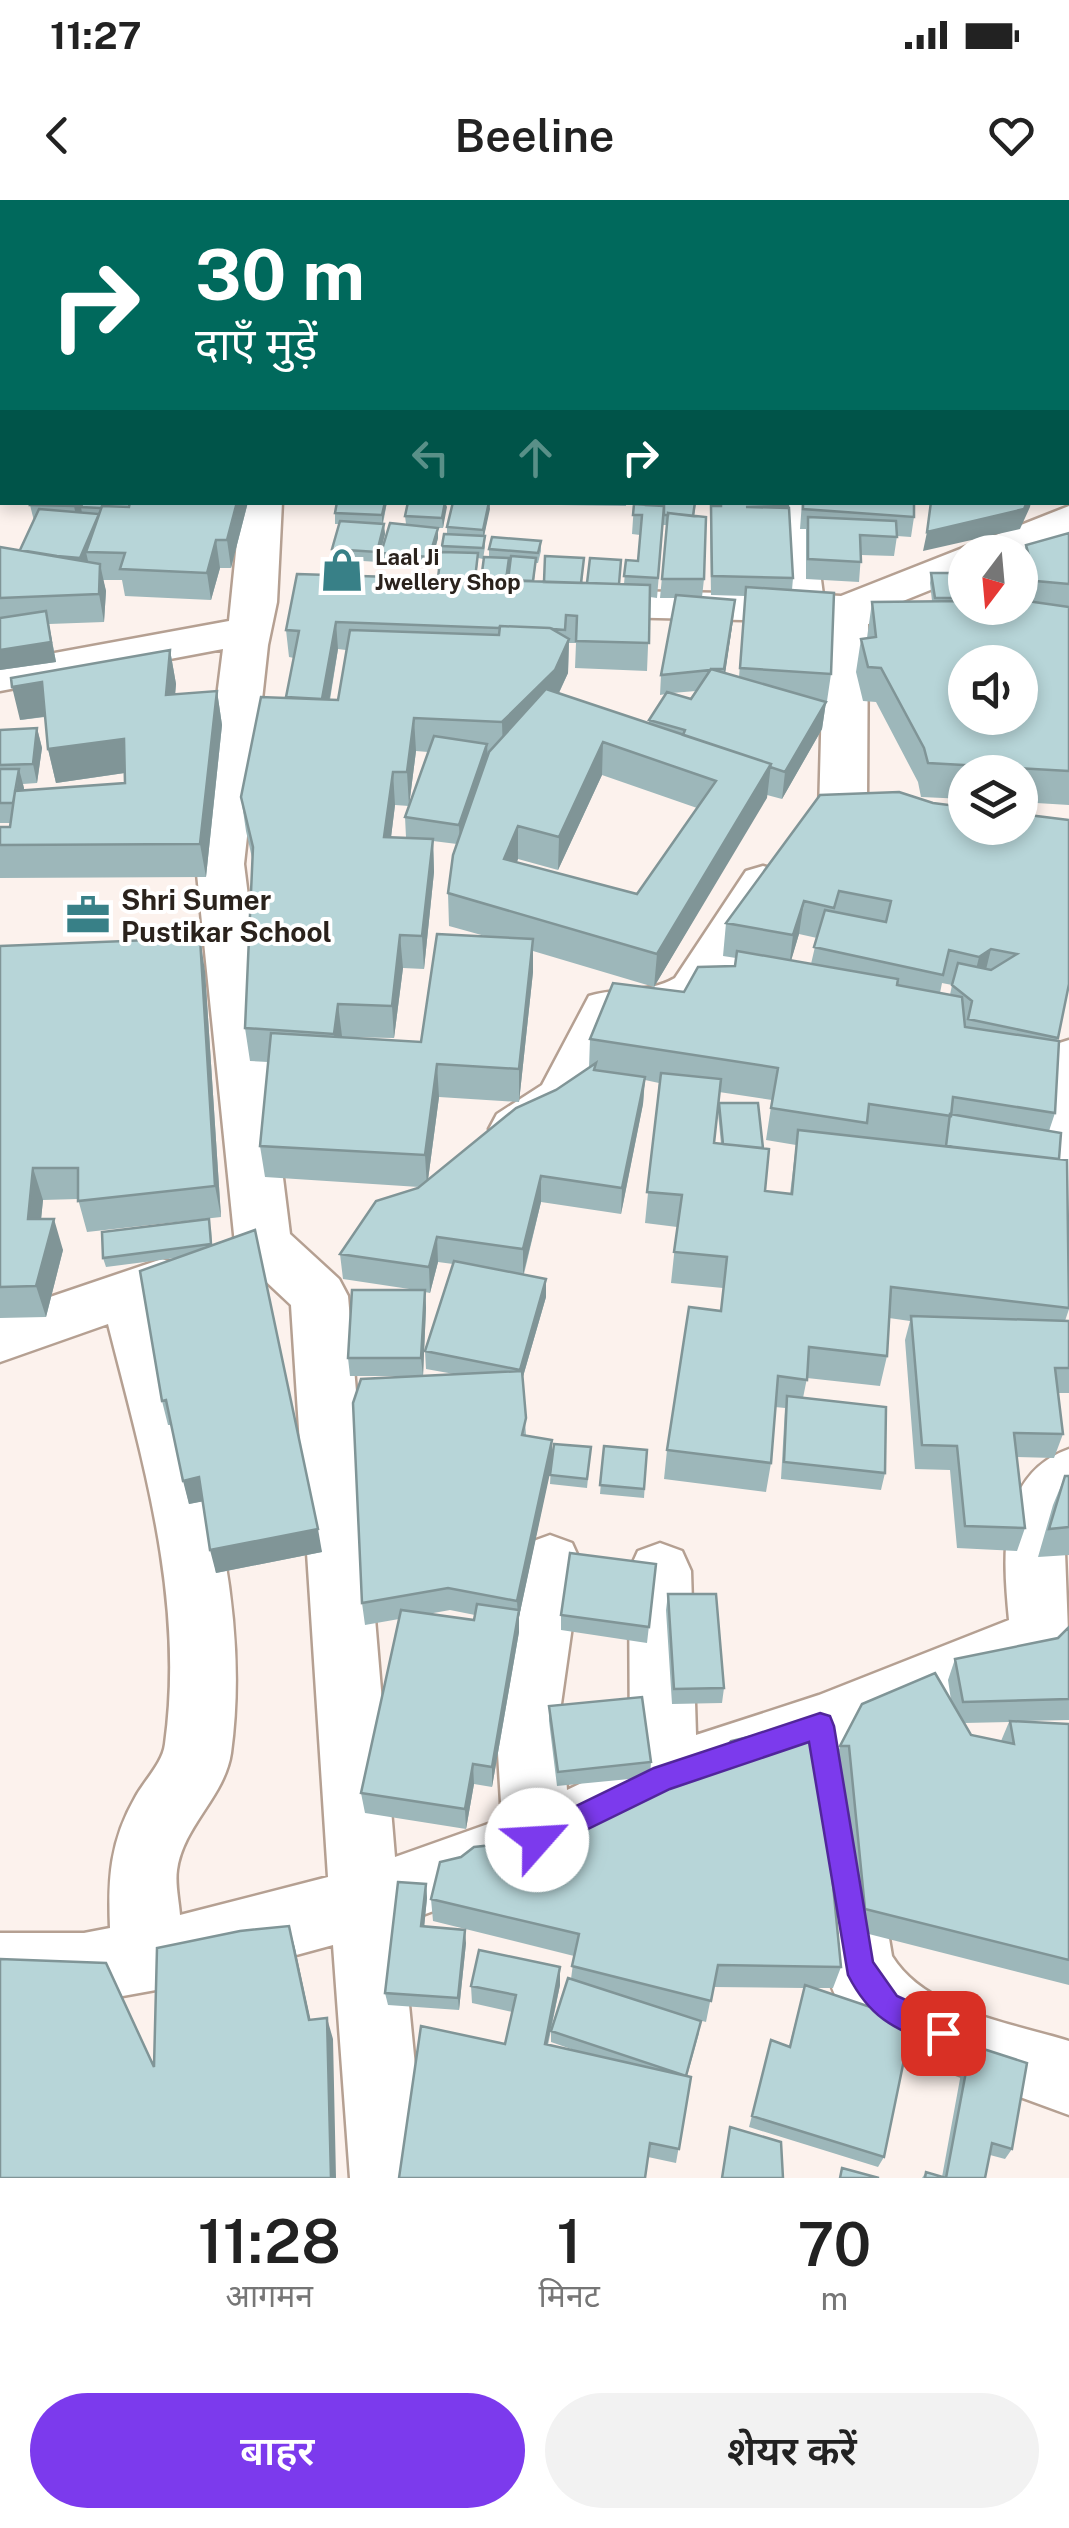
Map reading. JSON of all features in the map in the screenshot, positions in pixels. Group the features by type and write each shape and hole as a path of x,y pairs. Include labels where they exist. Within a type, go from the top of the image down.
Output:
{"street":[{"path":"262,505 266,606 220,864 263,1244 319,1296"},
{"path":"468,1161 561,1100 607,1010 666,1006 693,991 810,828 825,610 791,505"},
{"path":"1027,535 1069,518"},
{"path":"825,610 948,566"},
{"path":"530,602 939,617"},
{"path":"0,677 266,606"},
{"path":"810,828 937,826"},
{"path":"1069,1060 1054,1117 1069,1226"},
{"path":"0,1338 263,1244"},
{"path":"350,1248 319,1296 388,2178"},
{"path":"129,1294 190,1527 206,1674 196,1759 158,1822 142,1871 148,1956"},
{"path":"0,1968 84,1968 188,1949 364,1902 537,1840 664,1778 820,1726 1056,1634 1034,1552 1042,1510 1069,1474"},
{"path":"537,1840 528,1704 550,1563"},
{"path":"660,1571 664,1778"},
{"path":"820,1726 858,1965 871,1989 886,2006 912,2022 1069,2078"}],"building":[{"path":"82,505 129,505 129,507"},
{"path":"236,505 227,540 216,540 207,573 120,569 125,553 86,552 102,506"},
{"path":"336,505 384,505 382,515 335,513"},
{"path":"407,505 444,505 442,518 405,516"},
{"path":"452,505 488,505 483,530 447,527"},
{"path":"634,505 664,506 658,578 624,576 626,560 638,561 642,515 633,515"},
{"path":"646,505 695,505 693,516 664,515 664,506"},
{"path":"788,505 746,507 789,508 793,578 712,576 711,506"},
{"path":"803,505 914,505 914,517 803,509"},
{"path":"931,505 1026,505 1024,509 927,532"},
{"path":"39,509 99,514 80,558 20,550"},
{"path":"668,513 706,517 704,579 662,579"},
{"path":"808,517 896,521 897,537 860,535 861,562 808,559"},
{"path":"340,521 384,524 377,552 332,549"},
{"path":"390,523 438,528 429,557 381,553"},
{"path":"1069,533 1069,584 1038,581 1038,542"},
{"path":"444,534 485,536 483,548 442,546"},
{"path":"492,537 541,541 538,553 489,549"},
{"path":"0,547 100,564 99,594 0,598"},
{"path":"441,552 478,553 475,579 438,578"},
{"path":"511,556 536,558 533,581 508,580"},
{"path":"545,556 584,558 581,583 544,582"},
{"path":"484,557 509,558 506,580 481,580"},
{"path":"590,558 621,560 619,584 587,583"},
{"path":"931,573 948,573 948,598 935,598"},
{"path":"297,574 650,585 649,643 576,641 577,616 566,615 565,630 336,622 322,699 286,697 299,631 286,630"},
{"path":"746,587 834,593 831,674 740,668"},
{"path":"676,595 735,600 724,669 661,675"},
{"path":"948,601 948,625 1038,625 1038,603 1069,607 1069,771 1038,769 1038,755 948,755 948,764 928,763 924,748 881,668 868,667 861,639 876,637 872,602"},
{"path":"46,611 51,642 0,650 0,618"},
{"path":"500,626 550,628 569,639 555,670 502,722 414,718 407,772 393,772 384,837 433,839 422,936 400,935 392,1006 338,1004 334,1034 245,1028 253,847 241,797 261,697 338,700 350,630 499,635"},
{"path":"170,650 166,695 217,691 200,844 0,845 0,827 10,827 15,791 125,783 124,739 48,749 42,682 12,687 11,678"},
{"path":"711,669 826,702 785,772 683,735 685,730 649,720 667,692 691,699"},
{"path":"546,689 771,764 657,954 448,893 453,855 489,752","holes":["603,742 716,781 637,894 504,859 518,826 559,837"]},
{"path":"37,728 33,764 0,765 0,730"},
{"path":"434,736 487,744 459,825 405,817"},
{"path":"0,769 19,769 13,803 0,803"},
{"path":"899,792 948,805 948,845 1038,845 1038,816 1069,820 1069,984 1058,1038 968,1019 972,1001 952,985 958,963 991,970 1017,954 991,949 979,957 949,950 943,975 814,947 825,910 886,922 891,901 839,891 834,908 804,901 793,935 726,923 820,795"},
{"path":"437,934 533,939 519,1069 437,1064 425,1155 260,1146 271,1033 421,1042"},
{"path":"200,938 215,1186 78,1201 78,1168 33,1168 28,1219 54,1219 36,1286 0,1287 0,946"},
{"path":"737,951 898,979 897,985 962,997 965,1027 1059,1041 1055,1113 953,1097 951,1116 869,1104 867,1123 771,1108 778,1068 590,1039 613,983 684,992 698,967 735,966"},
{"path":"596,1063 594,1070 645,1077 622,1188 541,1176 523,1249 437,1237 429,1267 340,1254 376,1201 418,1188 516,1108 556,1090"},
{"path":"661,1073 721,1079 714,1143 769,1149 765,1191 792,1194 798,1130 1067,1160 1069,1308 891,1287 887,1356 809,1347 807,1380 778,1376 771,1463 667,1450 689,1307 721,1311 727,1257 674,1252 682,1195 647,1192"},
{"path":"719,1103 758,1103 763,1148 723,1144"},
{"path":"950,1114 1061,1133 1059,1159 946,1146"},
{"path":"209,1219 211,1244 103,1258 102,1232"},
{"path":"255,1230 318,1529 210,1550 199,1477 183,1481 166,1400 162,1401 140,1271"},
{"path":"454,1261 546,1279 520,1370 425,1351"},
{"path":"352,1290 425,1290 421,1358 348,1358"},
{"path":"911,1316 1069,1321 1069,1368 1055,1368 1063,1434 1014,1433 1025,1528 965,1526 957,1446 922,1445"},
{"path":"522,1371 526,1418 522,1435 552,1440 517,1601 448,1588 362,1603 353,1403 361,1379"},
{"path":"787,1396 886,1407 885,1473 784,1462"},
{"path":"554,1444 591,1447 587,1479 550,1475"},
{"path":"604,1446 647,1450 644,1489 600,1485"},
{"path":"1065,1476 1069,1476 1069,1527 1049,1529"},
{"path":"570,1553 656,1564 649,1627 561,1615"},
{"path":"668,1594 716,1594 724,1688 674,1689"},
{"path":"477,1604 519,1610 492,1767 473,1764 465,1809 361,1793 401,1610 474,1620"},
{"path":"1069,1627 1069,1699 963,1702 955,1659 1058,1638"},
{"path":"935,1673 971,1735 1014,1744 1010,1721 1069,1724 1069,1960 865,1909 849,1746 840,1746 862,1704"},
{"path":"642,1697 651,1762 558,1772 549,1706"},
{"path":"817,1721 841,1967 718,1965 711,2001 572,1966 579,1934 431,1899 440,1862 461,1857 474,1847 539,1840 593,1808 717,1758 731,1741"},
{"path":"398,1882 426,1884 421,1926 465,1930 458,1998 385,1993"},
{"path":"289,1926 309,2020 327,2018 331,2178 0,2178 0,1959 106,1963 154,2067 157,1948 240,1931"},
{"path":"479,1950 560,1967 545,2044 691,2077 679,2149 650,2143 645,2178 399,2178 421,2026 505,2044 516,1995 471,1986"},
{"path":"568,1978 701,2021 686,2076 551,2031"},
{"path":"805,1985 912,2021 884,2157 752,2116 771,2040 790,2047"},
{"path":"971,2045 1027,2063 1012,2149 992,2143 985,2178 946,2178"},
{"path":"730,2127 781,2142 783,2178 722,2178"},
{"path":"842,2168 879,2178 840,2178"},
{"path":"926,2172 946,2178 925,2178"}],"place":[{"name":"Laal Ji Jwellery Shop","path":"342,570"},
{"name":"Shri Sumer Pustikar School","path":"88,915"}],"route":[{"path":"537,1840 664,1778 820,1726 858,1965 886,2006 912,2022 943,2033"}]}
